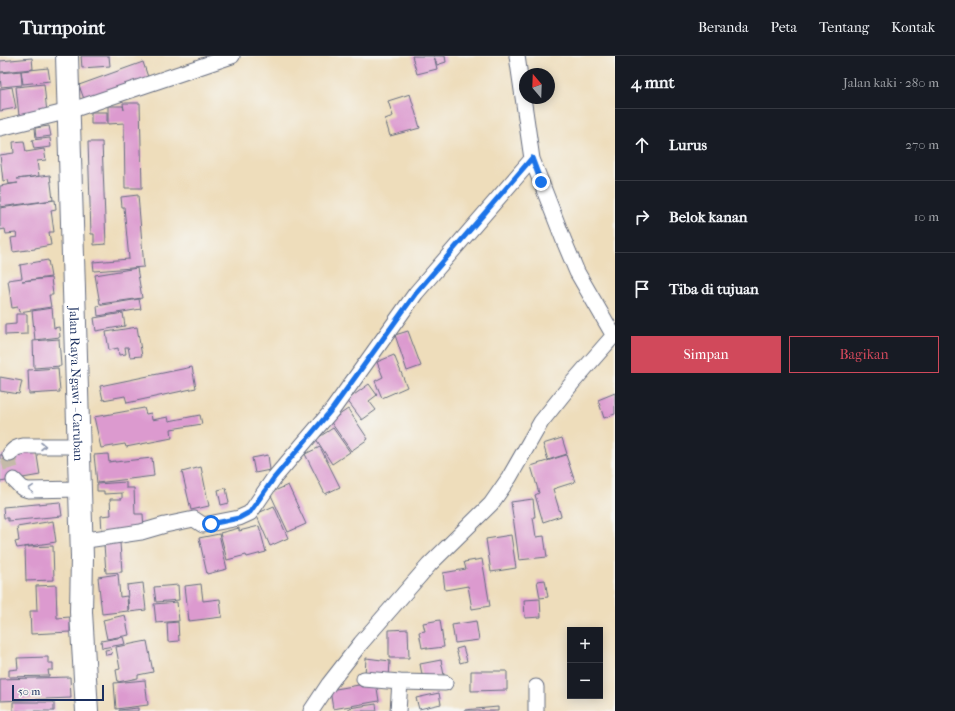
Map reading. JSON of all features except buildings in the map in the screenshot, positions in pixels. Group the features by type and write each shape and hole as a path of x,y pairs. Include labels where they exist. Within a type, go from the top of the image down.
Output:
{"highway":[{"name":"Jalan Raya Ngawi - Caruban","path":"67,56 82,612 87,711"}],"street":[{"path":"0,128 69,111 232,56"},
{"path":"311,711 360,642 429,566 491,504 509,478 541,422 614,335 577,272 532,158 516,56"},
{"path":"80,541 141,532 194,519 203,525 211,524 239,518 250,512 274,478 333,408 416,293 532,158"},
{"path":"10,454 18,447 24,446 78,446"},
{"path":"14,480 22,488 28,490 79,489"},
{"path":"364,679 400,682 446,683"},
{"path":"398,711 400,682"},
{"path":"536,687 536,711"}],"tunnel":[{"path":"10,454 9,461 14,480"}],"route":[{"path":"211,524 239,518 250,512 274,478 333,408 416,293 532,158 541,182"}]}
